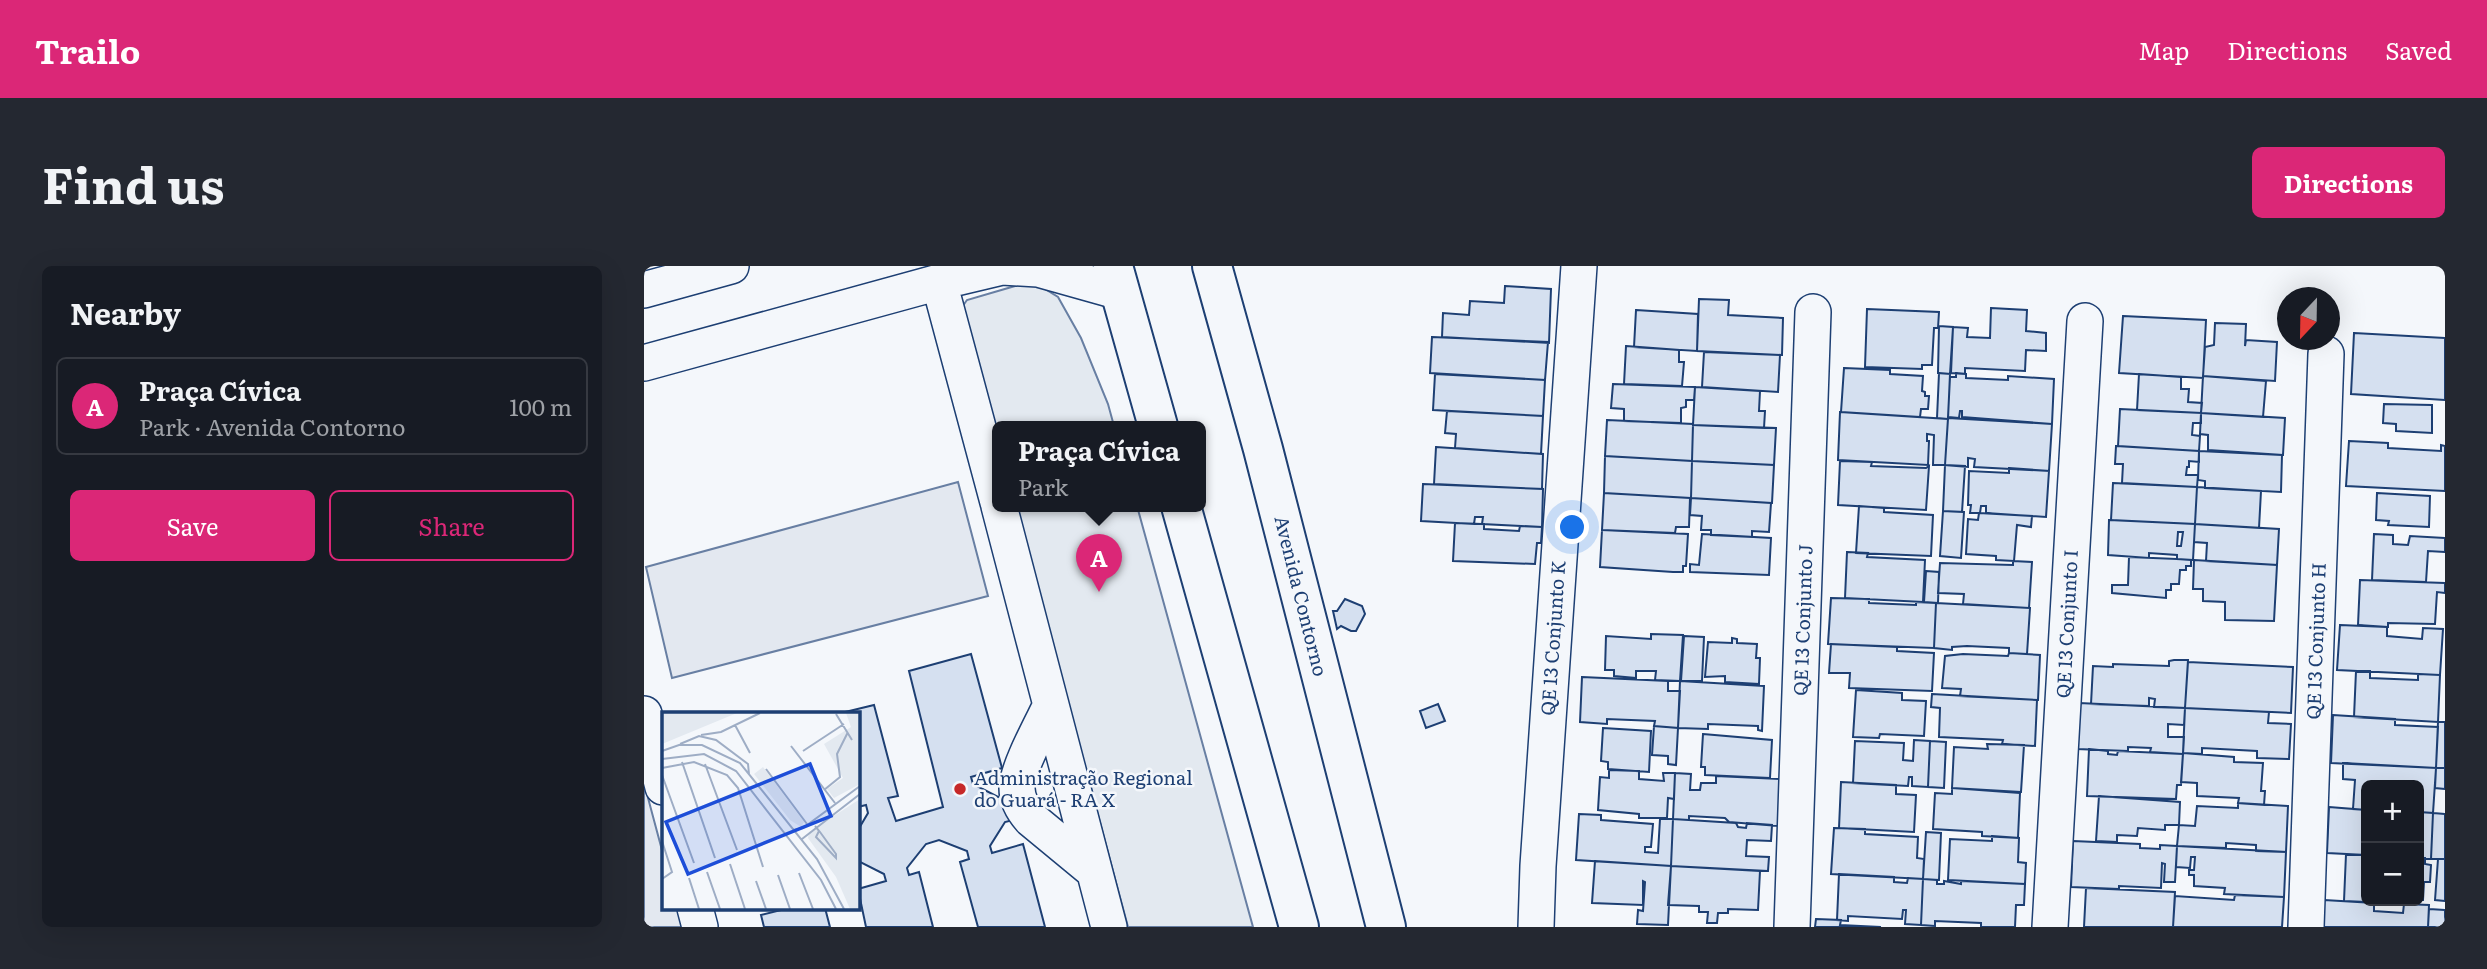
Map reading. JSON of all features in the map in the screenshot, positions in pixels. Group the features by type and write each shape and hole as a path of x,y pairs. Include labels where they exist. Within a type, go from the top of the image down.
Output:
{"main road":[{"name":"Avenida Contorno","path":"1212,266 1263,449 1386,927"},
{"path":"1116,279 1157,421"},
{"path":"1183,512 1299,927"}],"street":[{"path":"644,290 731,266"},
{"name":"QE 13 Conjunto K","path":"1536,927 1579,266"},
{"path":"644,363 1002,267 1116,279"},
{"path":"939,282 992,481"},
{"name":"QE 13 Conjunto J","path":"1792,927 1813,312"},
{"name":"QE 13 Conjunto I","path":"2050,927 2085,321"},
{"name":"QE 13 Conjunto H","path":"2306,927 2326,354"},
{"path":"1000,512 1109,927"},
{"path":"1051,705 1019,776 1017,789 1020,801 1031,818 1094,871"},
{"path":"644,714 662,784"},
{"path":"695,909 700,927"}],"shaded area":[{"path":"1022,284 1040,286 1058,297 1081,338 1113,421 992,423 962,307 967,300"},
{"path":"958,482 988,596 672,678 646,567"},
{"path":"1017,512 1139,512 1253,927 1128,927"},
{"path":"644,783 662,850 662,909 678,909 683,927 644,927"}],"building":[{"path":"1505,286 1551,289 1549,343 1442,337 1443,313 1469,315 1470,301 1504,303"},
{"path":"1699,299 1729,300 1728,315 1783,318 1782,355 1697,351"},
{"path":"1991,308 2027,310 2026,331 2046,333 2046,351 2026,350 2025,371 1965,368 1965,374 1951,373 1953,327 1968,328 1967,337 1990,338"},
{"path":"1867,309 1939,312 1938,328 1934,328 1932,365 1922,365 1922,369 1865,367"},
{"path":"1636,310 1698,314 1697,351 1634,347"},
{"path":"2123,316 2206,320 2203,378 2119,373"},
{"path":"2215,323 2246,324 2245,346 2246,340 2277,342 2275,381 2203,376 2205,347 2214,345"},
{"path":"1939,326 1953,327 1950,374 1938,373"},
{"path":"2354,333 2445,338 2445,400 2351,394"},
{"path":"1432,337 1548,342 1545,380 1430,373"},
{"path":"1626,346 1679,350 1679,362 1684,362 1682,386 1624,384"},
{"path":"1704,352 1780,355 1778,392 1702,387"},
{"path":"1844,368 1890,370 1890,374 1923,376 1922,391 1925,396 1929,396 1928,409 1921,409 1920,417 1841,412"},
{"path":"1939,373 1950,374 1948,419 1937,418"},
{"path":"1956,373 1966,374 1966,378 2008,380 2008,376 2054,379 2052,424 1962,417 1962,411 1959,418 1948,417 1950,377 1956,377"},
{"path":"1435,374 1545,380 1543,416 1433,410"},
{"path":"2139,374 2181,377 2181,389 2189,389 2188,402 2202,403 2201,413 2137,410"},
{"path":"2203,376 2266,381 2263,417 2201,413"},
{"path":"1613,384 1695,387 1694,400 1686,400 1686,407 1681,408 1681,423 1624,421 1624,409 1611,408"},
{"path":"1695,387 1760,391 1759,411 1765,411 1764,428 1693,425"},
{"path":"2384,404 2432,405 2432,433 2396,431 2396,424 2383,423"},
{"path":"2120,409 2201,413 2201,423 2193,423 2192,435 2200,436 2199,451 2118,446"},
{"path":"1447,411 1543,416 1541,454 1455,448 1456,434 1445,433"},
{"path":"1840,412 1948,419 1945,465 1933,465 1934,435 1927,434 1928,465 1838,460"},
{"path":"2201,413 2285,418 2283,455 2208,450 2208,435 2200,434"},
{"path":"1948,418 2052,424 2049,471 1974,467 1975,459 1968,458 1968,467 1945,465"},
{"path":"1607,420 1693,424 1692,461 1605,456"},
{"path":"1693,425 1776,428 1774,465 1692,461"},
{"path":"2349,441 2388,443 2388,448 2441,451 2441,445 2445,446 2445,491 2346,486"},
{"path":"2116,446 2199,451 2199,462 2189,461 2186,475 2198,475 2197,487 2122,483 2123,464 2115,464"},
{"path":"1436,447 1543,454 1542,489 1434,484"},
{"path":"2199,451 2282,455 2281,492 2205,488 2205,481 2198,480"},
{"path":"1605,456 1692,461 1691,498 1604,493"},
{"path":"1692,461 1774,465 1772,503 1691,498"},
{"path":"1840,461 1872,462 1871,466 1929,466 1926,510 1838,505"},
{"path":"1945,465 1965,466 1962,512 1943,511"},
{"path":"2009,468 2049,471 2046,517 1986,513 1986,506 1981,506 1980,513 1970,513 1969,471 2009,473"},
{"path":"2113,483 2197,487 2195,524 2111,520"},
{"path":"1423,484 1543,489 1542,527 1482,524 1483,517 1475,517 1474,524 1421,521"},
{"path":"2197,487 2261,491 2259,528 2195,524"},
{"path":"1604,493 1690,498 1689,527 1676,527 1675,533 1602,530"},
{"path":"2377,493 2430,496 2429,527 2388,525 2389,521 2376,520"},
{"path":"1691,498 1771,503 1769,532 1752,531 1752,537 1711,535 1711,530 1701,530 1702,516 1690,515"},
{"path":"1859,506 1884,508 1884,512 1933,515 1931,556 1856,553"},
{"path":"1943,511 1964,512 1961,558 1940,556"},
{"path":"1979,513 2032,516 2031,527 2017,525 2014,561 1996,560 1996,556 1966,554 1968,519 1978,520"},
{"path":"2109,520 2195,524 2193,560 2177,559 2177,555 2149,553 2149,558 2108,555","holes":["2178,532 2183,532 2181,546 2177,546"]},
{"path":"1455,523 1484,524 1484,529 1519,531 1520,526 1542,527 1535,564 1453,561"},
{"path":"2195,524 2279,529 2277,565 2206,561 2207,543 2194,542"},
{"path":"1602,530 1688,534 1686,566 1683,566 1683,572 1600,567"},
{"path":"1702,534 1771,538 1769,575 1690,572 1690,564 1699,565"},
{"path":"2374,534 2393,535 2393,544 2408,545 2410,536 2445,538 2445,552 2428,551 2426,582 2372,580"},
{"path":"1847,552 1868,553 1867,557 1925,560 1923,602 1845,598"},
{"path":"2129,557 2191,560 2191,566 2180,570 2179,584 2171,584 2171,590 2166,590 2166,598 2112,593 2112,585 2128,585"},
{"path":"2194,560 2277,565 2274,621 2225,620 2225,602 2203,601 2203,589 2193,589"},
{"path":"2013,561 2032,562 2029,608 1963,604 1964,594 1938,593 1940,563 2013,565"},
{"path":"1926,571 1939,572 1938,603 1924,602"},
{"path":"2360,580 2445,583 2445,593 2437,592 2435,624 2388,623 2388,627 2358,625"},
{"path":"1831,598 1869,599 1869,603 1936,603 1934,648 1828,644"},
{"path":"1345,599 1362,606 1365,614 1356,631 1341,626 1337,629 1333,611 1337,611"},
{"path":"1936,603 2030,608 2027,654 2009,653 2009,648 1934,648"},
{"path":"2340,625 2387,627 2387,636 2422,639 2423,628 2443,629 2440,675 2337,670"},
{"path":"1651,634 1683,635 1680,681 1655,680 1656,671 1636,671 1636,678 1614,676 1614,670 1605,670 1606,636 1651,639"},
{"path":"1684,636 1704,637 1702,681 1681,681"},
{"path":"1732,638 1737,639 1737,643 1757,644 1756,658 1760,658 1759,684 1725,682 1725,676 1705,677 1708,642 1732,643"},
{"path":"1831,644 1897,647 1897,651 1934,653 1932,691 1849,688 1850,673 1829,673"},
{"path":"2009,653 2040,655 2038,700 1960,696 1961,689 1942,688 1945,656 2008,656"},
{"name":"Administração Regional do Guará - RA X","path":"971,654 1002,768 971,777 973,784 998,797 1010,794 1017,819 1005,822 990,846 992,853 1023,844 1045,927 978,927 960,862 969,859 967,851 939,840 926,844 907,868 909,875 919,872 933,927 866,927 859,889 886,881 884,874 859,862 859,828 868,813 866,805 859,807 859,712 845,712 874,705 898,796 888,798 896,821 943,807 909,671"},
{"path":"2188,660 2185,708 2154,707 2155,699 2149,698 2149,706 2091,704 2093,666 2169,666 2169,661"},
{"path":"2188,662 2293,667 2291,713 2185,708"},
{"path":"2356,671 2370,671 2370,678 2418,680 2418,674 2440,675 2438,722 2354,717"},
{"path":"1582,677 1668,681 1668,691 1680,691 1678,728 1654,726 1655,721 1607,719 1607,724 1580,722"},
{"path":"1680,681 1764,686 1762,731 1758,730 1758,726 1708,724 1708,729 1678,728"},
{"path":"1856,690 1902,693 1902,700 1926,701 1924,736 1880,734 1879,738 1853,737"},
{"path":"1932,694 2037,700 2035,746 2002,744 2003,740 1939,737 1940,708 1931,707"},
{"path":"2079,703 2185,708 2184,725 2168,724 2168,737 2184,737 2183,754 2150,752 2151,748 2128,747 2128,751 2077,749"},
{"path":"1438,704 1445,721 1426,728 1420,711"},
{"path":"2185,708 2269,712 2268,723 2291,724 2289,759 2257,758 2257,751 2202,748 2202,754 2183,753"},
{"path":"2333,715 2395,719 2395,725 2438,727 2436,768 2331,763"},
{"path":"2438,722 2445,722 2445,768 2436,768"},
{"path":"1654,726 1678,728 1676,765 1668,764 1668,756 1652,755"},
{"path":"1603,728 1651,731 1649,772 1608,769 1608,762 1601,761"},
{"path":"1703,734 1772,740 1770,778 1705,775 1705,767 1701,767"},
{"path":"1914,740 1930,741 1928,787 1912,786 1912,777 1909,777 1908,786 1853,783 1855,741 1904,743 1903,760 1913,761"},
{"path":"1930,741 1946,742 1944,788 1928,787"},
{"path":"1987,744 2024,745 2021,792 1952,788 1954,747 1988,749"},
{"path":"2089,749 2117,755 2118,751 2183,754 2181,785 2177,785 2176,799 2087,796"},
{"path":"2183,753 2234,757 2234,762 2263,763 2261,791 2265,791 2264,805 2238,803 2239,798 2197,796 2197,783 2181,782"},
{"path":"2343,763 2436,768 2433,813 2424,812 2424,780 2361,780 2361,810 2353,809 2355,780 2343,779"},
{"path":"2436,768 2445,768 2445,789 2435,788"},
{"path":"1609,770 1639,771 1639,779 1664,781 1663,773 1675,773 1674,799 1668,798 1667,818 1639,818 1639,814 1598,810 1600,777 1609,778"},
{"path":"1675,773 1691,774 1690,790 1700,790 1701,783 1716,783 1716,776 1781,779 1778,826 1729,822 1725,818 1689,816 1689,820 1673,819"},
{"path":"1841,782 1896,785 1896,794 1916,795 1914,832 1839,828"},
{"path":"1952,788 2020,793 2018,838 1982,836 1982,832 1933,829 1935,793 1952,794"},
{"path":"2099,796 2180,802 2179,825 2165,825 2165,830 2138,828 2137,836 2117,835 2117,842 2096,841"},
{"path":"2238,803 2288,806 2286,852 2256,851 2256,845 2226,843 2226,848 2177,846 2179,825 2195,826 2197,806 2238,808"},
{"path":"2329,807 2361,810 2361,855 2327,853"},
{"path":"2424,812 2433,813 2431,859 2424,858"},
{"path":"2433,813 2445,814 2445,859 2431,859"},
{"path":"1579,814 1601,815 1601,820 1653,824 1651,847 1645,847 1645,852 1658,853 1660,819 1673,819 1671,866 1576,860"},
{"path":"1673,819 1736,823 1738,827 1746,828 1747,823 1772,825 1771,841 1747,840 1746,856 1769,857 1768,871 1671,866"},
{"path":"1834,828 1865,829 1865,834 1918,837 1917,858 1924,859 1923,879 1831,874"},
{"path":"1926,832 1941,833 1939,880 1923,879"},
{"path":"1992,836 2019,838 2018,862 2026,863 2025,884 1948,880 1950,839 1992,841"},
{"path":"2073,841 2140,844 2140,848 2160,849 2160,845 2177,846 2175,882 2164,882 2165,864 2162,863 2161,888 2071,887"},
{"path":"2177,846 2286,852 2284,897 2224,894 2225,888 2194,886 2194,875 2189,875 2189,870 2194,870 2195,857 2191,857 2190,868 2176,867"},
{"path":"2346,854 2361,855 2361,902 2344,901"},
{"path":"2424,858 2425,864 2431,865 2430,882 2424,882"},
{"path":"2438,859 2445,859 2445,901 2435,900"},
{"path":"1595,861 1671,866 1668,925 1637,924 1638,910 1643,911 1645,882 1643,881 1643,905 1592,903"},
{"path":"1671,866 1760,871 1758,910 1728,909 1728,913 1718,913 1717,923 1707,923 1708,912 1699,912 1699,906 1668,905"},
{"path":"1839,874 1894,877 1894,882 1907,883 1908,878 1923,879 1921,925 1905,924 1906,910 1903,910 1902,919 1848,916 1848,921 1837,920"},
{"path":"1923,879 1937,880 1937,884 1944,884 1944,881 1961,884 1961,881 2025,884 2024,905 2016,905 2015,927 1981,927 1981,923 1935,921 1935,926 1921,925"},
{"path":"2086,888 2175,892 2173,927 2084,927"},
{"path":"2235,895 2284,897 2282,927 2173,927 2175,896 2234,900"},
{"path":"2324,900 2361,902 2361,906 2374,906 2374,911 2403,913 2404,906 2429,905 2428,927 2322,927"},
{"path":"785,909 825,909 830,927 764,927 761,915"},
{"path":"2429,909 2445,910 2445,927 2428,927"},
{"path":"1816,919 1841,920 1840,925 1881,927 1815,927"}],"place":[{"name":"Praça Cívica","path":"1099,592"},
{"name":"Administração Regional do Guará - RA X","path":"960,789"}]}
